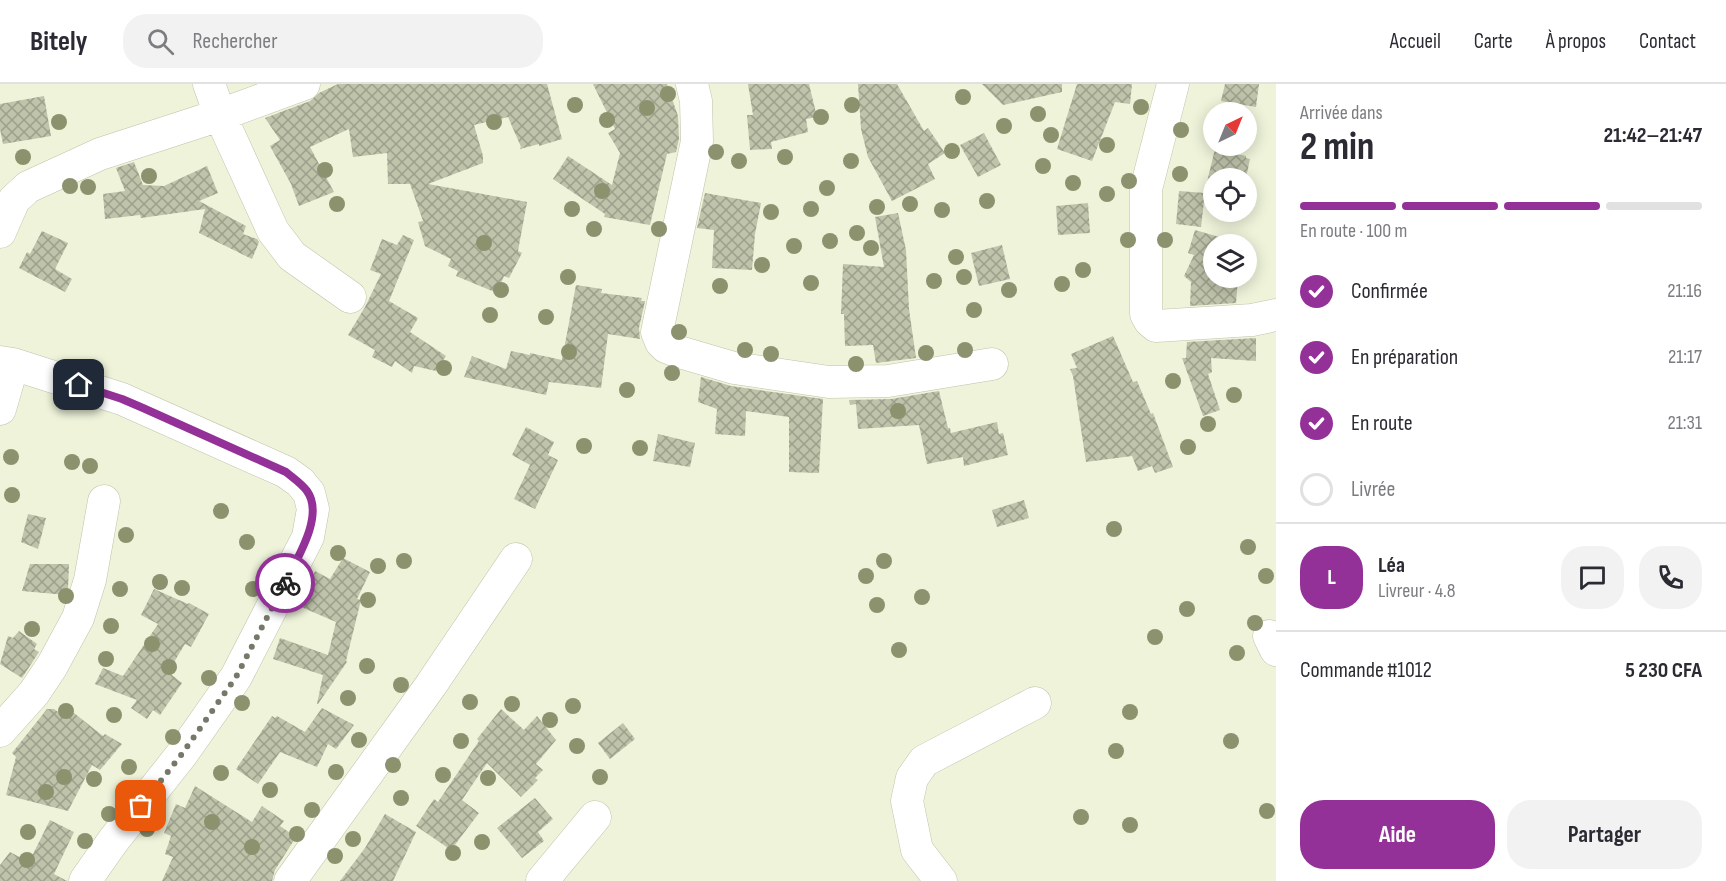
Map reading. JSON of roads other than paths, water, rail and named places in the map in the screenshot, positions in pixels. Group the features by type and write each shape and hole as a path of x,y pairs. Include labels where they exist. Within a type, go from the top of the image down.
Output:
{"street":[{"path":"209,84 220,115 273,231 292,256 350,297"},
{"path":"0,232 14,200 28,187 100,154 220,115 304,84"},
{"path":"692,84 697,141 657,332 666,347 734,368 829,382 888,381 992,364"},
{"path":"1173,84 1146,189 1146,314 1156,326 1252,320 1276,315"},
{"path":"0,409 7,363 122,399 286,472 300,482 309,493 313,509 308,537 236,677 182,754 113,841 85,881"},
{"path":"0,731 34,693 52,666 78,618 90,580 104,501"},
{"path":"290,881 431,685 516,559"},
{"path":"940,881 917,850 907,801 912,778 924,761 1035,703"},
{"path":"542,881 595,817"}]}
